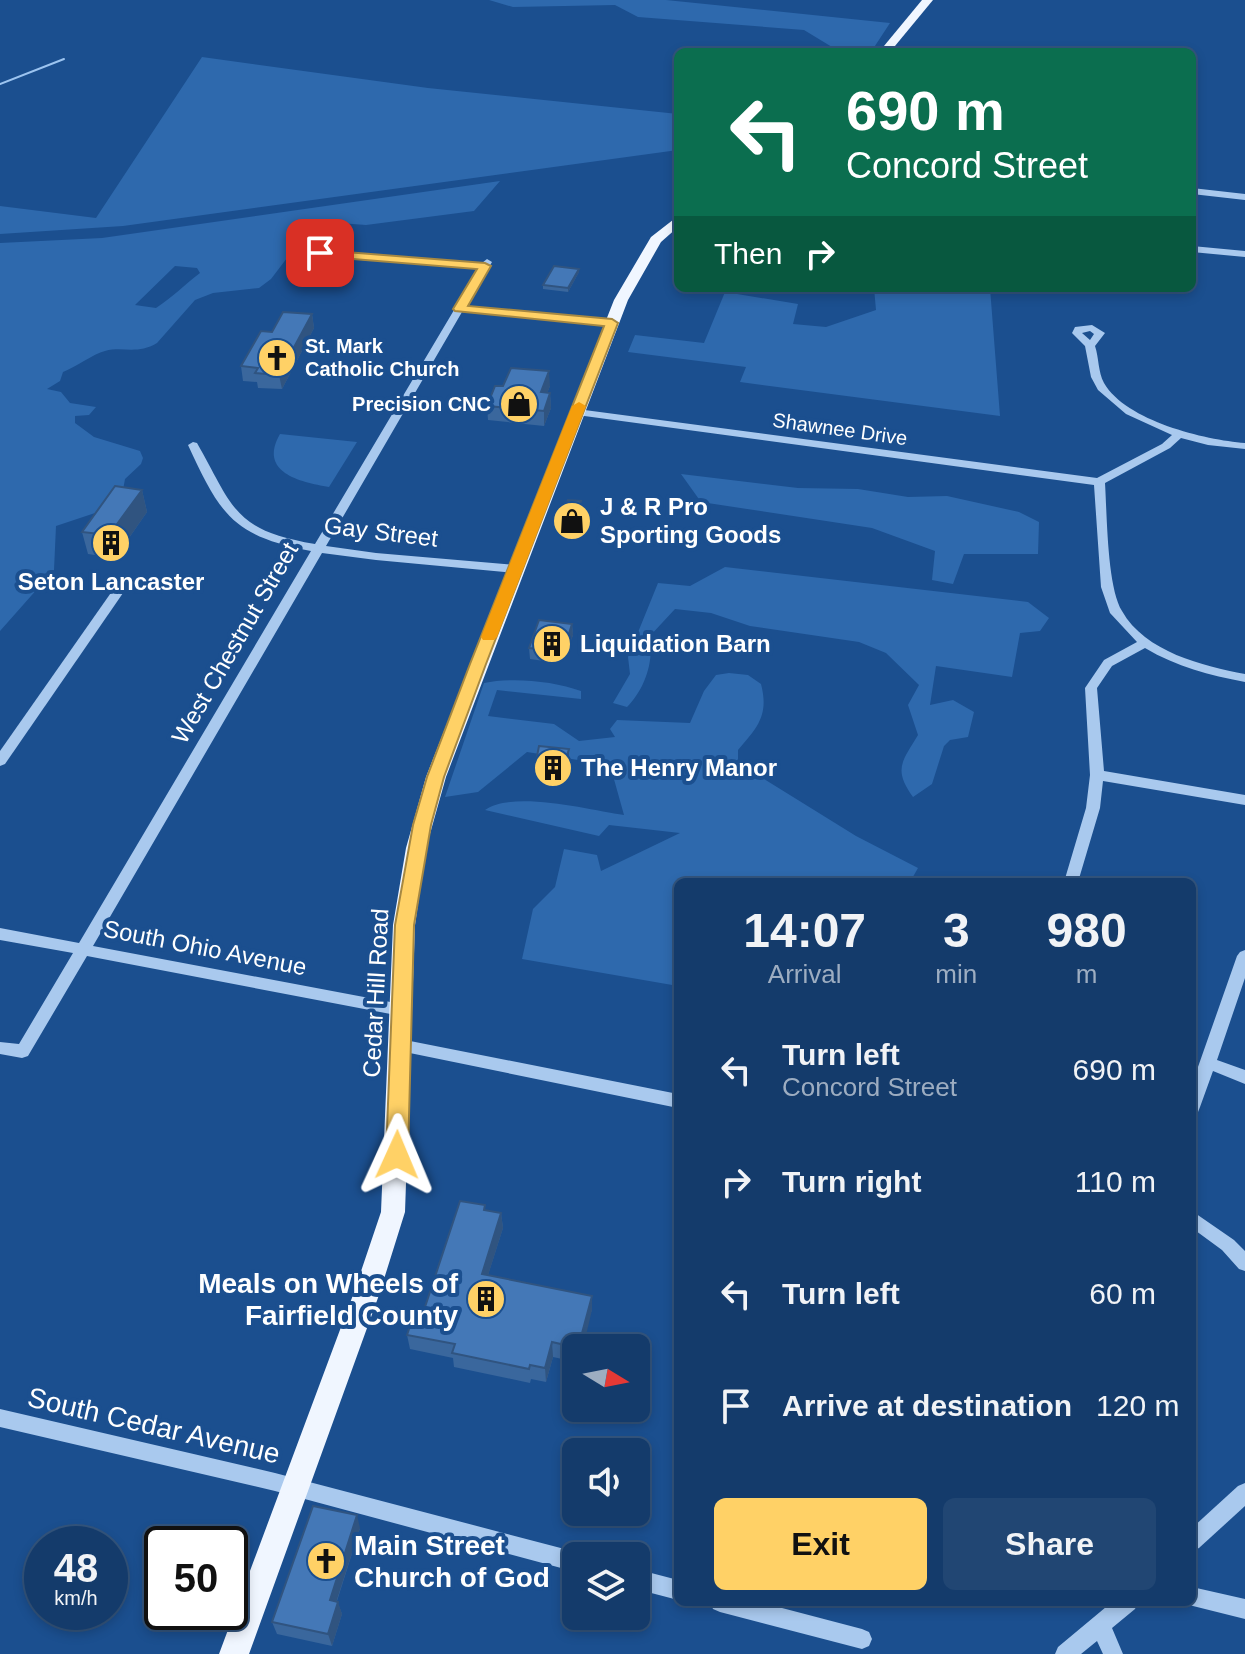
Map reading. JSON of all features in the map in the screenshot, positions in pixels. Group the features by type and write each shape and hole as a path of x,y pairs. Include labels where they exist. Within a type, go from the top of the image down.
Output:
{"main road":[{"path":"887,48 928,0"},
{"name":"Cedar Hill Road","path":"234,1654 393,1212 404,925 422,825 436,777 612,323 650,249 674,224"}],"street":[{"path":"1196,191 1245,197"},
{"path":"1196,249 1245,254"},
{"name":"West Chestnut Street","path":"0,1048 22,1052 25,1048 86,949 486,264 306,254"},
{"path":"460,309 612,323"},
{"path":"1090,346 1092,368 1108,394 1137,415 1180,433 1245,446"},
{"name":"Shawnee Drive","path":"577,412 1099,482"},
{"path":"1180,433 1166,446 1099,482 1109,597 1129,629 1145,643 1186,664 1245,678"},
{"name":"Gay Street","path":"193,445 219,495 240,521 276,539 318,547 515,569"},
{"path":"0,761 126,580"},
{"path":"1072,878 1093,808 1097,775 1091,688 1108,663 1145,643"},
{"path":"1097,775 1245,800"},
{"name":"South Ohio Avenue","path":"0,934 401,1010"},
{"path":"1196,1085 1208,1063 1245,956"},
{"path":"400,1045 674,1100"},
{"path":"1208,1063 1245,1077"},
{"path":"1196,1221 1228,1245 1245,1263"},
{"name":"South Cedar Avenue","path":"0,1418 296,1488 562,1558"},
{"path":"1196,1537 1245,1493"},
{"path":"650,1583 674,1589"},
{"path":"1196,1598 1245,1609"},
{"path":"735,1606 862,1639"},
{"path":"1065,1654 1124,1606"},
{"path":"1101,1626 1113,1654"}],"shaded area":[{"path":"489,0 666,0 890,23 874,48 836,48 804,30 638,17 615,5 513,7"},
{"path":"202,57 428,88 674,114 674,151 123,226 0,234 0,206 96,218"},
{"path":"500,181 474,211 366,225 313,224 271,279 259,288 213,293 195,300 150,347 105,351 63,372 60,381 47,389 61,392 70,403 96,407 89,415 75,416 75,423 94,437 140,451 143,458 125,479 123,490 95,513 56,526 54,570 0,631 0,243 102,238","holes":["175,266 197,268 200,273 156,308 135,305"]},
{"path":"725,292 798,304 793,324 826,327 876,310 874,292 990,292 1000,416 740,382 746,367 628,352 635,335 704,343"},
{"path":"280,434 357,442 329,487 295,478 278,466 274,458"},
{"path":"681,474 798,488 858,489 908,497 947,496 1019,512 1039,522 1038,554 964,554 953,584 932,580 935,551 872,528 701,502"},
{"path":"725,567 1028,602 1049,618 1040,631 1020,633 1012,677 936,666 930,705 953,700 974,712 968,737 950,740 944,746 932,784 913,797 903,779 902,766 918,735 908,705 919,685 886,653 859,642 750,626 711,613 675,609 649,637 647,675 638,692 627,707 613,703 630,674 628,657 658,583 690,586"},
{"path":"716,675 748,675 761,684 763,712 738,750 738,763 856,836 918,868 912,878 674,878 674,985 522,959 533,909 555,887 564,849 597,855 601,871 680,833 609,825 599,836 485,810 498,804 532,801 624,815 610,765 527,752 478,792 445,797 484,683 533,681 581,691 581,699 497,690 488,716 554,724 579,741 615,737 610,729 617,720 690,723 704,691"}],"building":[{"path":"554,266 579,269 568,288 543,285"},
{"path":"283,312 312,314 279,375 255,373 258,368 241,366 261,331 272,332"},
{"path":"511,368 549,371 541,392 550,393 544,411 487,406 495,386 503,386"},
{"path":"115,486 142,490 109,535 82,532"},
{"path":"568,500 581,501 575,518 562,517"},
{"path":"539,620 572,624 566,643 554,642 551,650 529,648"},
{"path":"539,746 569,749 564,765 536,761"},
{"name":"Meals on Wheels of Fairfield County","path":"460,1201 485,1205 484,1210 501,1213 482,1274 592,1296 582,1334 562,1334 562,1344 552,1342 545,1368 530,1365 529,1369 452,1353 455,1344 407,1335 414,1314 422,1316"},
{"name":"Main Street Church of God","path":"313,1506 357,1515 330,1600 338,1602 328,1634 272,1622"}],"waterway":[{"path":"0,84 64,59"}],"slow traffic":[{"path":"489,637 579,406"}],"place":[{"name":"St. Mark Catholic Church","path":"277,358"},
{"name":"Precision CNC","path":"519,404"},
{"name":"J & R Pro Sporting Goods","path":"572,521"},
{"name":"Seton Lancaster","path":"111,543"},
{"name":"Liquidation Barn","path":"552,644"},
{"name":"The Henry Manor","path":"553,768"},
{"name":"Meals on Wheels of Fairfield County","path":"486,1299"},
{"name":"Main Street Church of God","path":"326,1561"}],"route":[{"path":"320,253 485,266 460,309 612,323 478,664 436,777 422,825 404,925 397,1155"}]}
